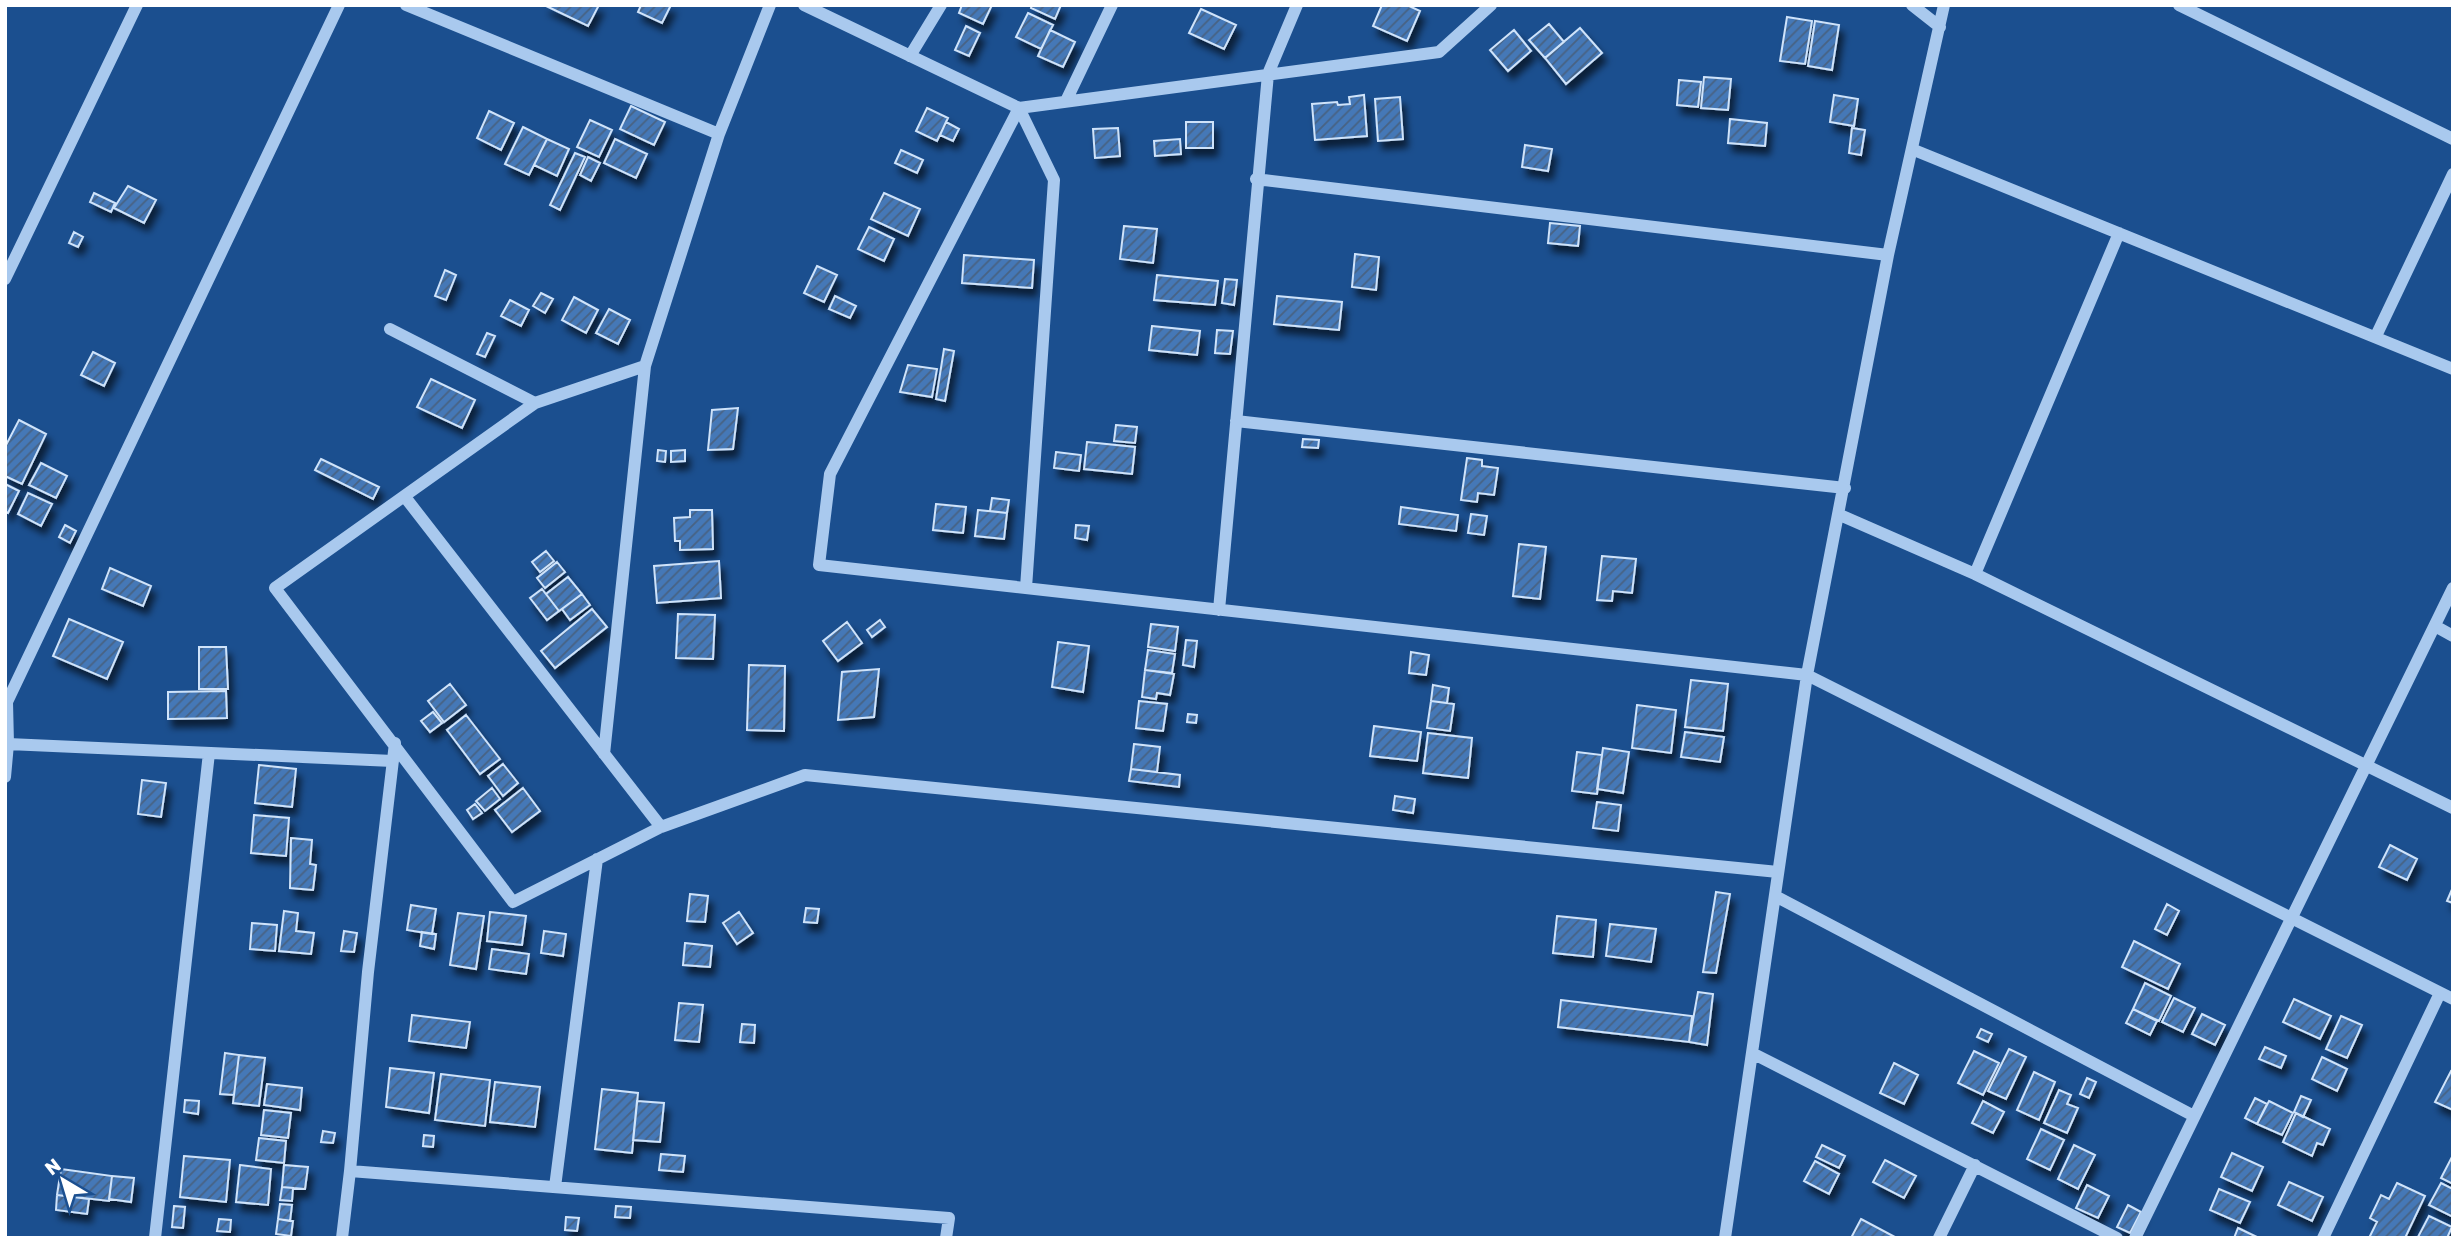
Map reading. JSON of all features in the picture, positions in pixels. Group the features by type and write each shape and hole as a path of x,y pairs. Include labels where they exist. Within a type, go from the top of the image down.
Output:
{"street":[{"path":"5,279 137,5"},
{"path":"5,777 8,744 7,702 339,5"},
{"path":"406,5 719,134"},
{"path":"604,754 645,366 719,134 770,5"},
{"path":"804,5 1019,108 1439,52 1491,5"},
{"path":"910,56 941,5"},
{"path":"1066,102 1112,5"},
{"path":"1219,610 1256,179 1268,74 1297,5"},
{"path":"1912,5 1940,27"},
{"path":"1725,1238 1807,675 1840,515 1888,255 1914,150 1944,5"},
{"path":"2179,5 2453,139"},
{"path":"1019,108 830,474 819,565 1807,675 2453,999"},
{"path":"1019,108 1054,180 1026,588"},
{"path":"1914,150 2453,369"},
{"path":"2376,336 2453,174"},
{"path":"1256,179 1888,255"},
{"path":"1975,574 2119,233"},
{"path":"390,329 535,402"},
{"path":"645,366 535,402 275,588 513,902 661,827 805,775 1778,872"},
{"path":"1236,421 1845,488"},
{"path":"405,497 661,827"},
{"path":"1840,515 1975,574 2453,808"},
{"path":"2135,1238 2364,764 2453,588"},
{"path":"2435,626 2453,636"},
{"path":"342,1238 368,972 395,743"},
{"path":"8,744 393,761"},
{"path":"155,1238 209,753"},
{"path":"555,1187 597,859"},
{"path":"1775,896 2194,1116"},
{"path":"2323,1238 2440,993"},
{"path":"1752,1053 2117,1238"},
{"path":"1939,1238 1975,1165"},
{"path":"350,1171 949,1218 946,1238"}],"building":[{"path":"544,5 599,5 588,26"},
{"path":"641,5 671,5 662,23 638,12"},
{"path":"962,5 992,5 983,24 959,13"},
{"path":"1032,5 1061,5 1055,19 1031,8"},
{"path":"1382,5 1407,5 1420,11 1407,41 1373,26"},
{"path":"1201,9 1236,25 1224,49 1189,33"},
{"path":"1028,13 1053,25 1041,49 1016,37"},
{"path":"1787,17 1812,21 1805,64 1780,61"},
{"path":"1815,21 1839,25 1832,70 1808,66"},
{"path":"1549,24 1564,42 1545,58 1529,40"},
{"path":"966,26 980,33 969,56 955,50"},
{"path":"1580,28 1602,53 1566,84 1545,58"},
{"path":"1050,30 1075,42 1063,67 1038,56"},
{"path":"1514,30 1531,51 1508,71 1490,50"},
{"path":"1704,77 1731,79 1728,110 1701,108"},
{"path":"1679,80 1701,82 1698,107 1677,105"},
{"path":"1364,95 1367,136 1315,140 1312,104 1350,104 1349,97"},
{"path":"1834,95 1858,99 1854,126 1830,122"},
{"path":"1400,97 1403,139 1378,141 1375,99"},
{"path":"631,106 665,122 654,145 620,129"},
{"path":"927,108 948,118 937,141 916,131"},
{"path":"489,111 514,123 501,150 477,138"},
{"path":"1730,119 1767,123 1765,146 1728,143"},
{"path":"590,120 612,130 599,157 577,147"},
{"path":"946,122 959,129 953,141 940,135"},
{"path":"1186,122 1213,122 1213,148 1186,148"},
{"path":"523,127 547,139 529,175 505,164"},
{"path":"1118,128 1120,156 1095,158 1093,129"},
{"path":"1852,128 1865,130 1861,155 1849,153"},
{"path":"547,139 569,149 557,176 534,165"},
{"path":"615,139 647,154 636,178 604,163"},
{"path":"1180,139 1181,154 1155,156 1154,141"},
{"path":"1525,145 1552,149 1548,171 1522,167"},
{"path":"901,150 923,160 917,173 895,163"},
{"path":"575,153 585,157 560,210 550,205"},
{"path":"588,157 600,163 591,181 580,175"},
{"path":"128,186 156,200 144,223 114,208"},
{"path":"94,193 115,203 111,212 90,202"},
{"path":"884,193 920,209 908,236 871,219"},
{"path":"1550,223 1580,226 1578,246 1548,243"},
{"path":"1124,226 1157,229 1153,263 1120,259"},
{"path":"869,227 894,239 884,261 858,249"},
{"path":"74,232 83,237 78,247 69,243"},
{"path":"1355,254 1379,257 1376,290 1352,287"},
{"path":"964,255 1034,260 1032,288 962,283"},
{"path":"817,266 837,275 824,302 804,293"},
{"path":"445,270 456,275 446,300 435,296"},
{"path":"1157,275 1218,281 1215,305 1154,300"},
{"path":"1225,279 1237,280 1234,305 1222,303"},
{"path":"541,293 553,299 545,313 533,306"},
{"path":"835,296 856,306 850,318 829,309"},
{"path":"1277,296 1342,302 1339,330 1274,324"},
{"path":"574,297 598,310 586,333 562,320"},
{"path":"510,300 529,310 521,326 501,316"},
{"path":"609,309 630,320 618,344 596,333"},
{"path":"1152,326 1200,331 1197,355 1149,350"},
{"path":"1217,330 1233,331 1230,354 1215,353"},
{"path":"487,333 495,336 485,357 477,354"},
{"path":"944,349 954,351 945,401 936,399"},
{"path":"93,352 115,363 104,386 81,375"},
{"path":"908,365 937,369 932,397 900,392"},
{"path":"431,379 475,400 462,428 417,407"},
{"path":"738,408 733,449 708,450 712,410"},
{"path":"19,420 46,434 22,484 5,476 5,447"},
{"path":"1116,425 1137,427 1135,443 1114,441"},
{"path":"1303,439 1319,440 1318,448 1302,447"},
{"path":"1087,442 1135,447 1132,474 1084,469"},
{"path":"658,450 666,451 665,462 657,461"},
{"path":"685,450 685,461 671,462 671,451"},
{"path":"1056,452 1081,455 1079,471 1054,468"},
{"path":"1467,458 1482,460 1482,466 1498,468 1494,495 1478,493 1477,502 1461,500"},
{"path":"321,459 379,487 373,499 315,470"},
{"path":"41,463 67,476 56,498 29,485"},
{"path":"5,484 19,491 8,513 5,512"},
{"path":"28,493 52,504 41,526 18,514"},
{"path":"992,498 1009,500 1007,513 990,511"},
{"path":"936,504 966,507 963,533 933,530"},
{"path":"1401,507 1458,515 1456,531 1399,524"},
{"path":"690,510 712,510 713,549 680,550 680,541 675,541 674,518 690,517"},
{"path":"978,510 1007,513 1004,539 975,536"},
{"path":"1471,514 1487,516 1484,535 1468,533"},
{"path":"65,525 76,531 70,543 59,537"},
{"path":"1076,525 1089,526 1087,540 1075,538"},
{"path":"1519,544 1546,547 1540,599 1513,596"},
{"path":"546,551 554,561 540,572 532,562"},
{"path":"1602,556 1636,559 1632,593 1613,591 1612,601 1597,600"},
{"path":"719,561 721,598 657,603 654,566"},
{"path":"557,562 565,572 545,588 537,578"},
{"path":"110,568 151,586 143,606 102,589"},
{"path":"568,577 582,594 559,611 546,594"},
{"path":"542,589 559,611 547,620 530,598"},
{"path":"582,594 590,605 570,620 562,609"},
{"path":"592,609 607,627 555,668 541,651"},
{"path":"678,614 715,615 713,659 676,658"},
{"path":"69,619 123,642 107,679 53,656"},
{"path":"880,620 885,627 872,637 867,630"},
{"path":"847,622 862,643 838,661 823,641"},
{"path":"1151,624 1178,627 1175,651 1148,647"},
{"path":"1186,640 1197,641 1194,667 1183,665"},
{"path":"1058,642 1089,646 1083,692 1052,687"},
{"path":"199,647 226,647 228,689 199,689"},
{"path":"1148,650 1175,654 1172,673 1145,670"},
{"path":"1411,652 1429,655 1426,675 1409,673"},
{"path":"749,665 785,666 784,731 747,730"},
{"path":"879,669 874,717 838,720 842,672"},
{"path":"1145,670 1174,674 1170,695 1157,693 1156,699 1142,697"},
{"path":"1691,680 1728,684 1723,731 1685,727"},
{"path":"450,684 466,705 444,722 428,701"},
{"path":"1433,685 1449,688 1447,703 1431,701"},
{"path":"226,691 227,718 168,719 168,692"},
{"path":"1139,701 1167,704 1163,731 1136,728"},
{"path":"1431,701 1454,704 1450,731 1427,728"},
{"path":"1637,705 1676,710 1671,753 1632,748"},
{"path":"433,712 442,723 430,732 421,721"},
{"path":"1188,714 1197,715 1196,723 1187,722"},
{"path":"466,715 500,759 480,774 447,730"},
{"path":"1374,726 1421,732 1417,761 1370,756"},
{"path":"1685,732 1724,737 1720,762 1681,757"},
{"path":"1428,733 1472,738 1468,778 1423,773"},
{"path":"1134,744 1160,747 1157,772 1131,769"},
{"path":"1603,748 1629,752 1623,793 1597,789"},
{"path":"1577,752 1602,755 1597,794 1572,791"},
{"path":"503,764 518,783 503,796 488,776"},
{"path":"259,765 296,769 292,807 255,803"},
{"path":"1131,769 1180,775 1179,787 1129,781"},
{"path":"142,780 166,783 161,817 138,814"},
{"path":"492,788 500,799 485,811 476,801"},
{"path":"523,788 540,811 512,832 495,810"},
{"path":"1395,796 1415,799 1413,813 1393,810"},
{"path":"1597,802 1621,805 1618,831 1593,828"},
{"path":"475,804 482,813 473,819 467,810"},
{"path":"254,815 289,818 286,856 251,853"},
{"path":"291,838 312,840 310,864 316,865 313,890 290,888"},
{"path":"2390,845 2417,859 2407,880 2379,867"},
{"path":"2453,887 2453,903 2447,901"},
{"path":"1716,892 1730,894 1716,973 1703,972"},
{"path":"690,894 708,896 705,922 687,921"},
{"path":"2167,904 2179,911 2167,935 2155,929"},
{"path":"411,905 436,909 432,934 407,930"},
{"path":"806,908 819,909 817,923 804,922"},
{"path":"284,911 298,913 296,931 314,933 311,954 279,951"},
{"path":"490,912 526,916 522,945 487,941"},
{"path":"739,912 753,933 737,944 723,923"},
{"path":"458,913 484,916 476,969 450,965"},
{"path":"1557,916 1596,920 1593,957 1553,953"},
{"path":"252,923 277,925 275,951 250,949"},
{"path":"1610,924 1656,929 1651,962 1606,956"},
{"path":"344,931 357,933 354,952 341,951"},
{"path":"544,931 566,934 563,956 541,953"},
{"path":"422,932 436,934 434,949 420,946"},
{"path":"2134,941 2180,964 2168,989 2122,967"},
{"path":"685,943 712,946 710,967 683,965"},
{"path":"492,949 529,954 526,974 489,969"},
{"path":"2145,983 2171,996 2159,1021 2133,1009"},
{"path":"1698,992 1713,994 1707,1045 1689,1042"},
{"path":"2174,998 2195,1008 2183,1032 2162,1022"},
{"path":"2294,999 2331,1016 2320,1039 2283,1022"},
{"path":"1561,1000 1692,1016 1689,1042 1558,1027"},
{"path":"679,1003 703,1005 699,1042 675,1040"},
{"path":"2133,1009 2157,1021 2150,1035 2126,1023"},
{"path":"2202,1014 2225,1025 2215,1045 2192,1034"},
{"path":"412,1015 470,1022 466,1048 409,1041"},
{"path":"2341,1016 2362,1025 2347,1058 2326,1049"},
{"path":"742,1024 755,1025 754,1043 740,1042"},
{"path":"1981,1029 1992,1034 1988,1042 1977,1037"},
{"path":"2265,1047 2286,1056 2281,1068 2259,1059"},
{"path":"2009,1049 2026,1057 2006,1099 1988,1091"},
{"path":"1974,1051 1999,1063 1983,1095 1958,1083"},
{"path":"225,1053 239,1055 234,1095 220,1094"},
{"path":"239,1055 265,1058 259,1106 233,1103"},
{"path":"2322,1057 2347,1069 2337,1091 2312,1079"},
{"path":"1894,1063 1918,1075 1904,1104 1880,1093"},
{"path":"390,1068 434,1073 429,1113 386,1107"},
{"path":"2451,1071 2453,1072 2453,1110 2435,1102"},
{"path":"2034,1072 2055,1082 2039,1120 2017,1110"},
{"path":"441,1074 490,1080 485,1126 435,1120"},
{"path":"2087,1078 2096,1082 2089,1098 2080,1094"},
{"path":"495,1082 540,1087 535,1127 490,1122"},
{"path":"267,1084 302,1088 300,1110 264,1105"},
{"path":"602,1089 638,1093 632,1153 595,1149"},
{"path":"2059,1090 2071,1095 2067,1104 2078,1108 2067,1133 2044,1123"},
{"path":"2301,1096 2311,1100 2303,1117 2294,1112"},
{"path":"2255,1098 2267,1104 2257,1124 2245,1118"},
{"path":"185,1100 199,1101 198,1114 184,1112"},
{"path":"637,1101 664,1103 660,1142 633,1140"},
{"path":"1983,1101 2004,1112 1993,1133 1972,1123"},
{"path":"2269,1101 2293,1113 2282,1135 2257,1124"},
{"path":"264,1110 291,1113 288,1138 261,1135"},
{"path":"2296,1113 2330,1129 2323,1145 2317,1143 2312,1156 2283,1142"},
{"path":"2041,1129 2064,1140 2050,1170 2027,1159"},
{"path":"323,1131 335,1133 333,1143 321,1142"},
{"path":"424,1135 434,1136 433,1147 423,1146"},
{"path":"259,1138 286,1141 284,1163 256,1160"},
{"path":"1822,1145 1845,1156 1839,1168 1816,1157"},
{"path":"2074,1145 2095,1155 2078,1189 2058,1179"},
{"path":"2232,1153 2263,1167 2252,1191 2221,1177"},
{"path":"661,1154 685,1156 683,1172 659,1170"},
{"path":"2453,1155 2453,1184 2441,1178"},
{"path":"184,1156 230,1160 226,1202 180,1197"},
{"path":"1885,1160 1916,1176 1904,1198 1873,1182"},
{"path":"1815,1161 1839,1174 1829,1194 1804,1181"},
{"path":"240,1165 271,1169 268,1205 236,1202"},
{"path":"284,1165 308,1167 305,1189 282,1187"},
{"path":"61,1169 112,1176 109,1201 57,1195"},
{"path":"112,1176 134,1178 131,1202 109,1199"},
{"path":"2289,1182 2323,1197 2312,1221 2278,1205"},
{"path":"2397,1183 2425,1196 2405,1238 2369,1238 2377,1222 2370,1218 2381,1195 2389,1199"},
{"path":"2441,1183 2453,1189 2453,1217 2429,1205"},
{"path":"2087,1185 2109,1196 2098,1218 2076,1208"},
{"path":"282,1187 293,1188 292,1201 280,1200"},
{"path":"2219,1189 2250,1202 2240,1223 2210,1210"},
{"path":"57,1195 89,1199 87,1214 56,1210"},
{"path":"280,1204 292,1205 290,1221 278,1219"},
{"path":"2128,1205 2141,1212 2130,1233 2117,1227"},
{"path":"174,1206 185,1207 183,1228 172,1227"},
{"path":"616,1206 631,1207 630,1218 615,1217"},
{"path":"2429,1216 2452,1227 2447,1238 2418,1237"},
{"path":"566,1217 579,1218 577,1231 565,1230"},
{"path":"219,1219 231,1220 230,1232 217,1231"},
{"path":"278,1219 293,1221 291,1236 276,1234"},
{"path":"1861,1219 1895,1237 1851,1238"},
{"path":"2238,1228 2259,1238 2234,1238"}]}
